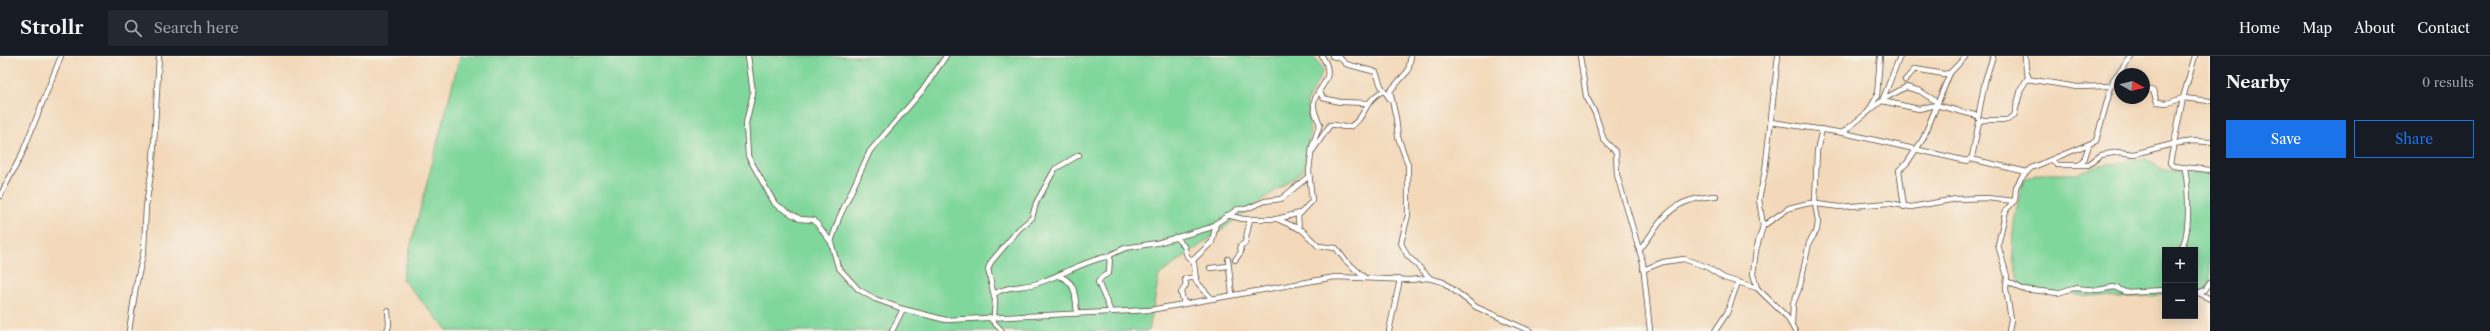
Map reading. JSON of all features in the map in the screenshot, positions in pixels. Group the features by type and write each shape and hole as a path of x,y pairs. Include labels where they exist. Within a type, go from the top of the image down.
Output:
{"street":[{"path":"0,196 22,154 61,56"},
{"path":"129,331 145,246 146,206 152,166 160,56"},
{"path":"748,56 753,93 746,123 748,156 775,204 800,219 814,220 831,242 834,259 848,279 874,299 902,309 946,320 1077,312 1150,310 1232,294 1335,277 1363,276 1400,279 1430,278 1443,282 1487,313 1530,331"},
{"path":"831,242 839,218 870,151 922,91 946,56"},
{"path":"1299,229 1298,216 1312,201 1309,176 1311,153 1320,125 1314,105 1315,98 1320,92 1327,71 1322,56"},
{"path":"1332,56 1340,58 1346,64 1375,71 1384,91 1391,100"},
{"path":"1411,56 1409,69 1390,91 1396,118 1398,137 1408,165 1408,215 1401,243 1407,256 1430,278"},
{"path":"1580,56 1586,96 1595,113 1604,140 1616,152 1617,175 1644,270 1650,331"},
{"path":"1757,288 1753,274 1756,250 1763,226 1759,199 1765,171 1771,122 1776,56"},
{"path":"1866,115 1878,96 1880,56"},
{"path":"1882,101 1900,56"},
{"path":"1904,207 1899,173 1916,150 1931,125 1937,104 1950,73 1966,56"},
{"path":"1977,130 1978,116 1985,81 1993,56"},
{"path":"2025,56 2026,70 2029,78"},
{"path":"2123,68 2132,56"},
{"path":"2195,56 2183,98 2173,144 2171,165 2185,169 2210,170"},
{"path":"1905,80 1914,69 1944,74 1950,73"},
{"path":"2029,78 2077,87 2111,86"},
{"path":"1971,159 1979,122 1983,120 2007,120 2014,116 2024,83 2029,78"},
{"path":"2009,331 2010,319 2006,289 2007,281 2003,256 1998,243 2006,210 2014,201 2016,187 2027,172 2089,145 2096,139 2111,86 2114,81"},
{"path":"1842,133 1853,122 1866,115 1882,101 1906,87 1920,91 1937,104 1978,116"},
{"path":"2150,90 2153,91 2157,102 2168,103 2183,98 2210,101"},
{"path":"1311,153 1330,125 1344,128 1353,126 1375,95 1384,91"},
{"path":"1320,92 1323,98 1340,102 1368,103"},
{"path":"1882,101 1920,109 1937,104"},
{"path":"1771,122 1822,129 1961,160 1971,159 2027,172"},
{"path":"1792,324 1793,304 1800,286 1809,243 1817,228 1819,215 1815,203 1817,151 1822,129"},
{"path":"2052,160 2057,165 2091,164 2101,155 2119,152 2134,154 2173,144 2193,141 2210,142"},
{"path":"2080,164 2084,160 2089,145"},
{"path":"1002,331 991,317 994,294 988,269 994,257 1032,218 1036,203 1055,169 1079,154"},
{"path":"2182,247 2184,243 2189,214 2185,169"},
{"path":"994,294 1007,288 1031,285 1058,276 1080,264 1110,256 1125,248 1158,243 1212,226 1238,209 1247,209 1265,201 1281,199 1309,176"},
{"path":"1639,251 1670,210 1694,197 1716,196"},
{"path":"1763,226 1791,206 1815,203 1840,207 1888,203 1904,207 1929,205 1956,199 1987,198 2014,201"},
{"path":"1227,215 1250,219 1277,219 1300,213"},
{"path":"1235,260 1241,252 1240,246 1245,243 1250,219"},
{"path":"1277,219 1299,229 1318,246 1336,248 1345,260 1363,276"},
{"path":"1192,261 1212,242 1216,223"},
{"path":"1175,237 1184,246 1187,256 1194,263 1197,283 1212,298"},
{"path":"1110,256 1109,273 1102,276 1098,282 1111,312"},
{"path":"1228,259 1232,294"},
{"path":"1644,270 1663,262 1684,259 1707,268 1724,278 1757,288 1787,317 1795,331"},
{"path":"1210,268 1228,266"},
{"path":"1058,276 1065,278 1074,287 1077,312"},
{"path":"1184,303 1181,292 1186,286 1185,279 1196,278"},
{"path":"1389,331 1400,279"},
{"path":"2007,281 2022,289 2058,293 2073,288 2098,290 2114,287 2125,292 2162,290"},
{"path":"1715,331 1727,313 1738,282"},
{"path":"2198,292 2206,289 2210,283"},
{"path":"2198,292 2210,299"},
{"path":"892,331 902,309"},
{"path":"387,331 389,325 388,311"}],"green space":[{"path":"460,56 1312,56 1324,69 1307,102 1310,132 1304,170 1159,275 1149,331 448,331 402,279"},
{"path":"2146,159 2162,170 2210,174 2210,289 2198,291 2198,247 2162,247 2162,295 2119,298 2024,290 2014,263 2013,235 2014,221 2024,179 2040,174 2078,174 2093,167"}]}
